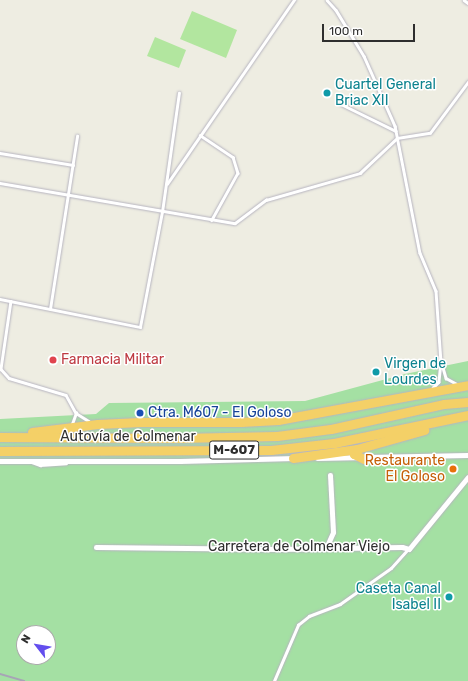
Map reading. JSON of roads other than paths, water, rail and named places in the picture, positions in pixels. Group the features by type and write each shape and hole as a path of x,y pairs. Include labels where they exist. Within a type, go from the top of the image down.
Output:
{"highway":[{"path":"3,437 98,424 278,420 385,402 430,391 464,386"},
{"name":"Autovía de Colmenar","path":"3,437 178,438 277,436 331,429 444,404 468,402"},
{"path":"293,458 357,448 408,435 466,415"},
{"name":"Autovía de Colmenar","path":"0,451 271,450 334,443 466,415"},
{"path":"357,448 354,454 364,458"}],"street":[{"path":"0,461 364,458 380,456 468,455"},
{"path":"326,548 333,532 330,475"},
{"name":"Carretera de Colmenar Viejo","path":"96,547 402,547 409,549 468,477"}],"lane":[{"path":"166,184 294,0"},
{"path":"327,0 336,10 364,56 396,126 397,138 421,258 436,291 441,362 440,382 430,391"},
{"path":"464,0 468,3"},
{"path":"0,183 162,212 235,223 266,200 360,173 397,138 430,133 468,82"},
{"path":"0,299 140,327 162,212 179,93"},
{"path":"341,104 396,132"},
{"path":"200,135 233,157 238,173 212,220"},
{"path":"50,309 77,136"},
{"path":"0,153 72,165"},
{"path":"11,301 0,369 9,378 66,395 76,413 84,420 98,424"},
{"path":"0,338 4,339"},
{"path":"441,362 446,378 464,386"},
{"path":"67,428 74,422 76,413"},
{"path":"274,681 298,626 309,616 340,604 391,568 409,549"}],"railway":[{"path":"0,674 24,681"}],"place":[{"name":"Cuartel General Briac XII","path":"327,93"},
{"name":"Farmacia Militar","path":"53,360"},
{"name":"Virgen de Lourdes","path":"376,372"},
{"name":"Ctra. M607 - El Goloso","path":"140,413"},
{"name":"Restaurante El Goloso","path":"453,469"},
{"name":"Caseta Canal Isabel II","path":"449,597"}]}
